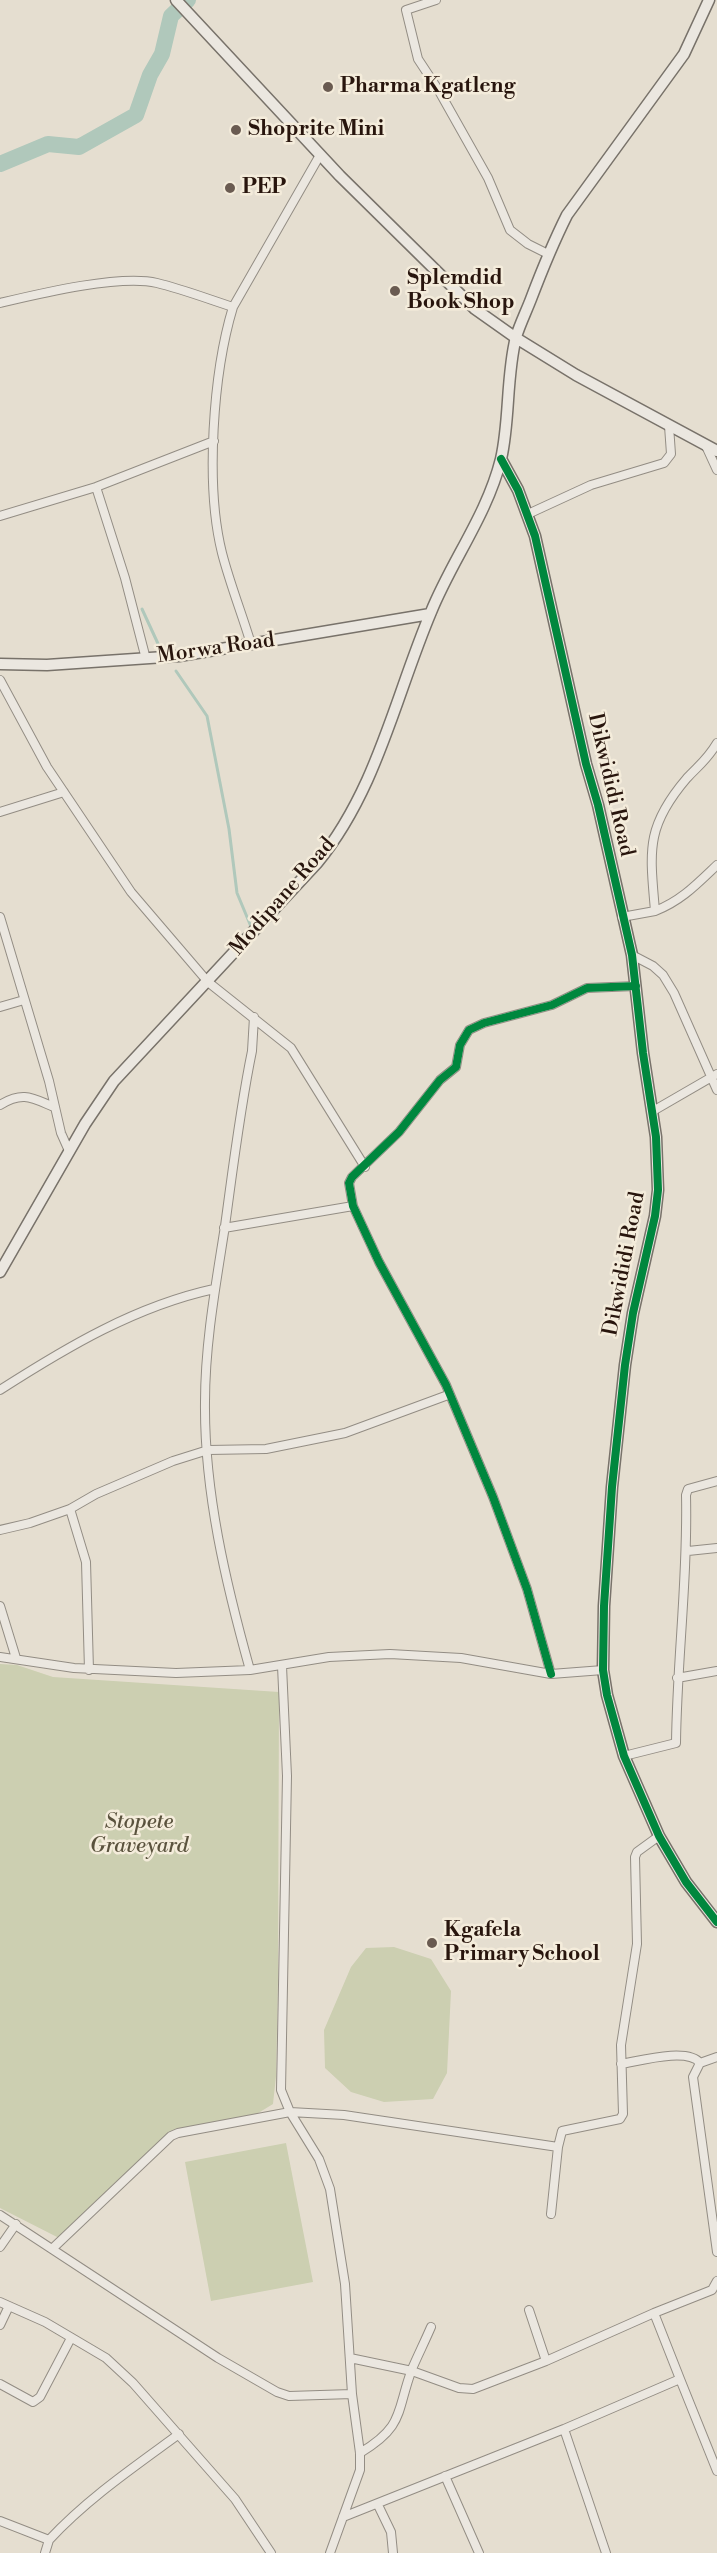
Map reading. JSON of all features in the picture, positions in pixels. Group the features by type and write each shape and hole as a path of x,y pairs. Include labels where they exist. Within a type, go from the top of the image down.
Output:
{"main road":[{"path":"176,0 320,155 447,283 476,309 516,338 576,375 717,451"},
{"name":"Modipane Road","path":"0,1272 69,1151 114,1082 317,863 356,806 385,741 430,614 444,582 483,511 501,459 516,338 548,255 567,215 684,54 708,0"},
{"name":"Dikwididi Road","path":"501,459 528,514 540,556 632,956 643,1053 653,1112 658,1190 625,1365 612,1486 604,1606 603,1670 612,1717 624,1756 658,1836 686,1882 717,1922"},
{"name":"Morwa Road","path":"0,664 47,665 146,659 430,614"}],"street":[{"path":"436,0 406,10 418,59 440,91 488,178 510,230 528,244 548,255"},
{"path":"251,644 220,541 216,518 214,441 218,374 226,328 233,307 320,155"},
{"path":"0,303 69,289 132,281 156,283 233,307"},
{"path":"528,514 591,485 664,463 671,454 669,426"},
{"path":"0,516 96,487 214,441"},
{"path":"706,446 717,470"},
{"path":"96,487 146,659"},
{"path":"0,680 47,767 131,892 207,982 291,1048 365,1167"},
{"path":"655,911 651,851 655,828 683,783 709,757 717,743"},
{"path":"0,812 64,792"},
{"path":"622,917 655,911 672,904 687,894 717,865"},
{"path":"0,916 49,1081 64,1143 69,1151"},
{"path":"632,956 653,966 663,975 715,1076 717,1090"},
{"path":"551,1674 543,1639 493,1497 448,1395 446,1385 379,1262 352,1206 349,1184 352,1177 399,1132 440,1080 456,1066 460,1045 469,1030 484,1023 552,1005 578,991 599,987 636,986"},
{"path":"0,1007 24,1000"},
{"path":"250,1670 228,1592 217,1525 205,1404 206,1362 214,1289 252,1051 254,1017"},
{"path":"653,1112 715,1076"},
{"path":"0,1105 18,1096 28,1096 54,1107"},
{"path":"224,1228 352,1206"},
{"path":"0,1390 129,1316 183,1296 214,1289"},
{"path":"0,1530 70,1509 138,1475 208,1450 266,1449 335,1436 448,1395"},
{"path":"624,1756 676,1743 677,1678 688,1551 688,1489 717,1481"},
{"path":"70,1509 86,1562 89,1670"},
{"path":"688,1551 717,1548"},
{"path":"0,1606 16,1658"},
{"path":"0,1657 89,1670 176,1673 250,1670 329,1657 390,1654 461,1658 551,1674 603,1670"},
{"path":"282,1666 286,1787 280,2081 281,2090 290,2112 319,2159 330,2189 345,2284 352,2394 360,2453 358,2480 330,2553"},
{"path":"677,1678 717,1671"},
{"path":"551,2214 562,2131 622,2117 621,2045 637,1944 635,1854 658,1836"},
{"path":"621,2064 675,2055 693,2057 700,2063"},
{"path":"717,2057 700,2063 694,2072 693,2082 717,2252"},
{"path":"52,2249 174,2134 290,2112 344,2115 558,2148"},
{"path":"0,2215 218,2358 277,2392 289,2396 352,2394"},
{"path":"0,2247 16,2224"},
{"path":"350,2358 412,2371 459,2388 473,2389 546,2361 654,2313 715,2293 717,2281"},
{"path":"0,2302 45,2322 113,2364 134,2383 235,2499 271,2553"},
{"path":"0,2325 9,2306"},
{"path":"529,2310 546,2361"},
{"path":"654,2313 717,2471"},
{"path":"360,2453 375,2444 398,2419 412,2371 431,2327"},
{"path":"0,2384 33,2402 40,2397 71,2338"},
{"path":"343,2517 564,2429 680,2379"},
{"path":"564,2429 606,2553"},
{"path":"45,2553 50,2540 64,2524 121,2476 179,2434"},
{"path":"445,2476 479,2553"},
{"path":"378,2505 390,2532 393,2553"},
{"path":"0,2521 50,2540"}],"green space":[{"name":"Stopete Graveyard","path":"0,1664 17,1665 53,1677 279,1692 278,1979 276,2076 273,2104 255,2115 168,2134 59,2238 0,2208"},
{"path":"394,1947 431,1959 451,1991 447,2073 433,2099 384,2102 351,2092 325,2068 324,2030 351,1967 366,1948"},
{"path":"286,2143 313,2282 211,2301 185,2162"}],"waterway":[{"path":"0,164 48,144 79,147 136,115 150,75 162,54 171,16 188,0"},
{"path":"142,609 160,648"},
{"path":"176,671 207,716 229,829 237,893 252,929"}],"cycle path":[{"path":"501,459 518,490 535,536 586,764 598,805 632,955 643,1053 656,1137 658,1190 655,1216 633,1313 612,1487 604,1606 603,1670 607,1695 624,1756 659,1836 686,1882 717,1922"},
{"path":"551,1674 527,1589 493,1497 446,1385 379,1262 353,1206 349,1183 352,1177 399,1132 440,1080 456,1067 460,1045 469,1030 484,1023 552,1005 587,988 636,986"}],"place":[{"name":"Pharma Kgatleng","path":"328,87"},
{"name":"Shoprite Mini","path":"236,130"},
{"name":"PEP","path":"230,188"},
{"name":"Splemdid Book Shop","path":"395,291"},
{"name":"Kgafela Primary School","path":"432,1943"}]}
